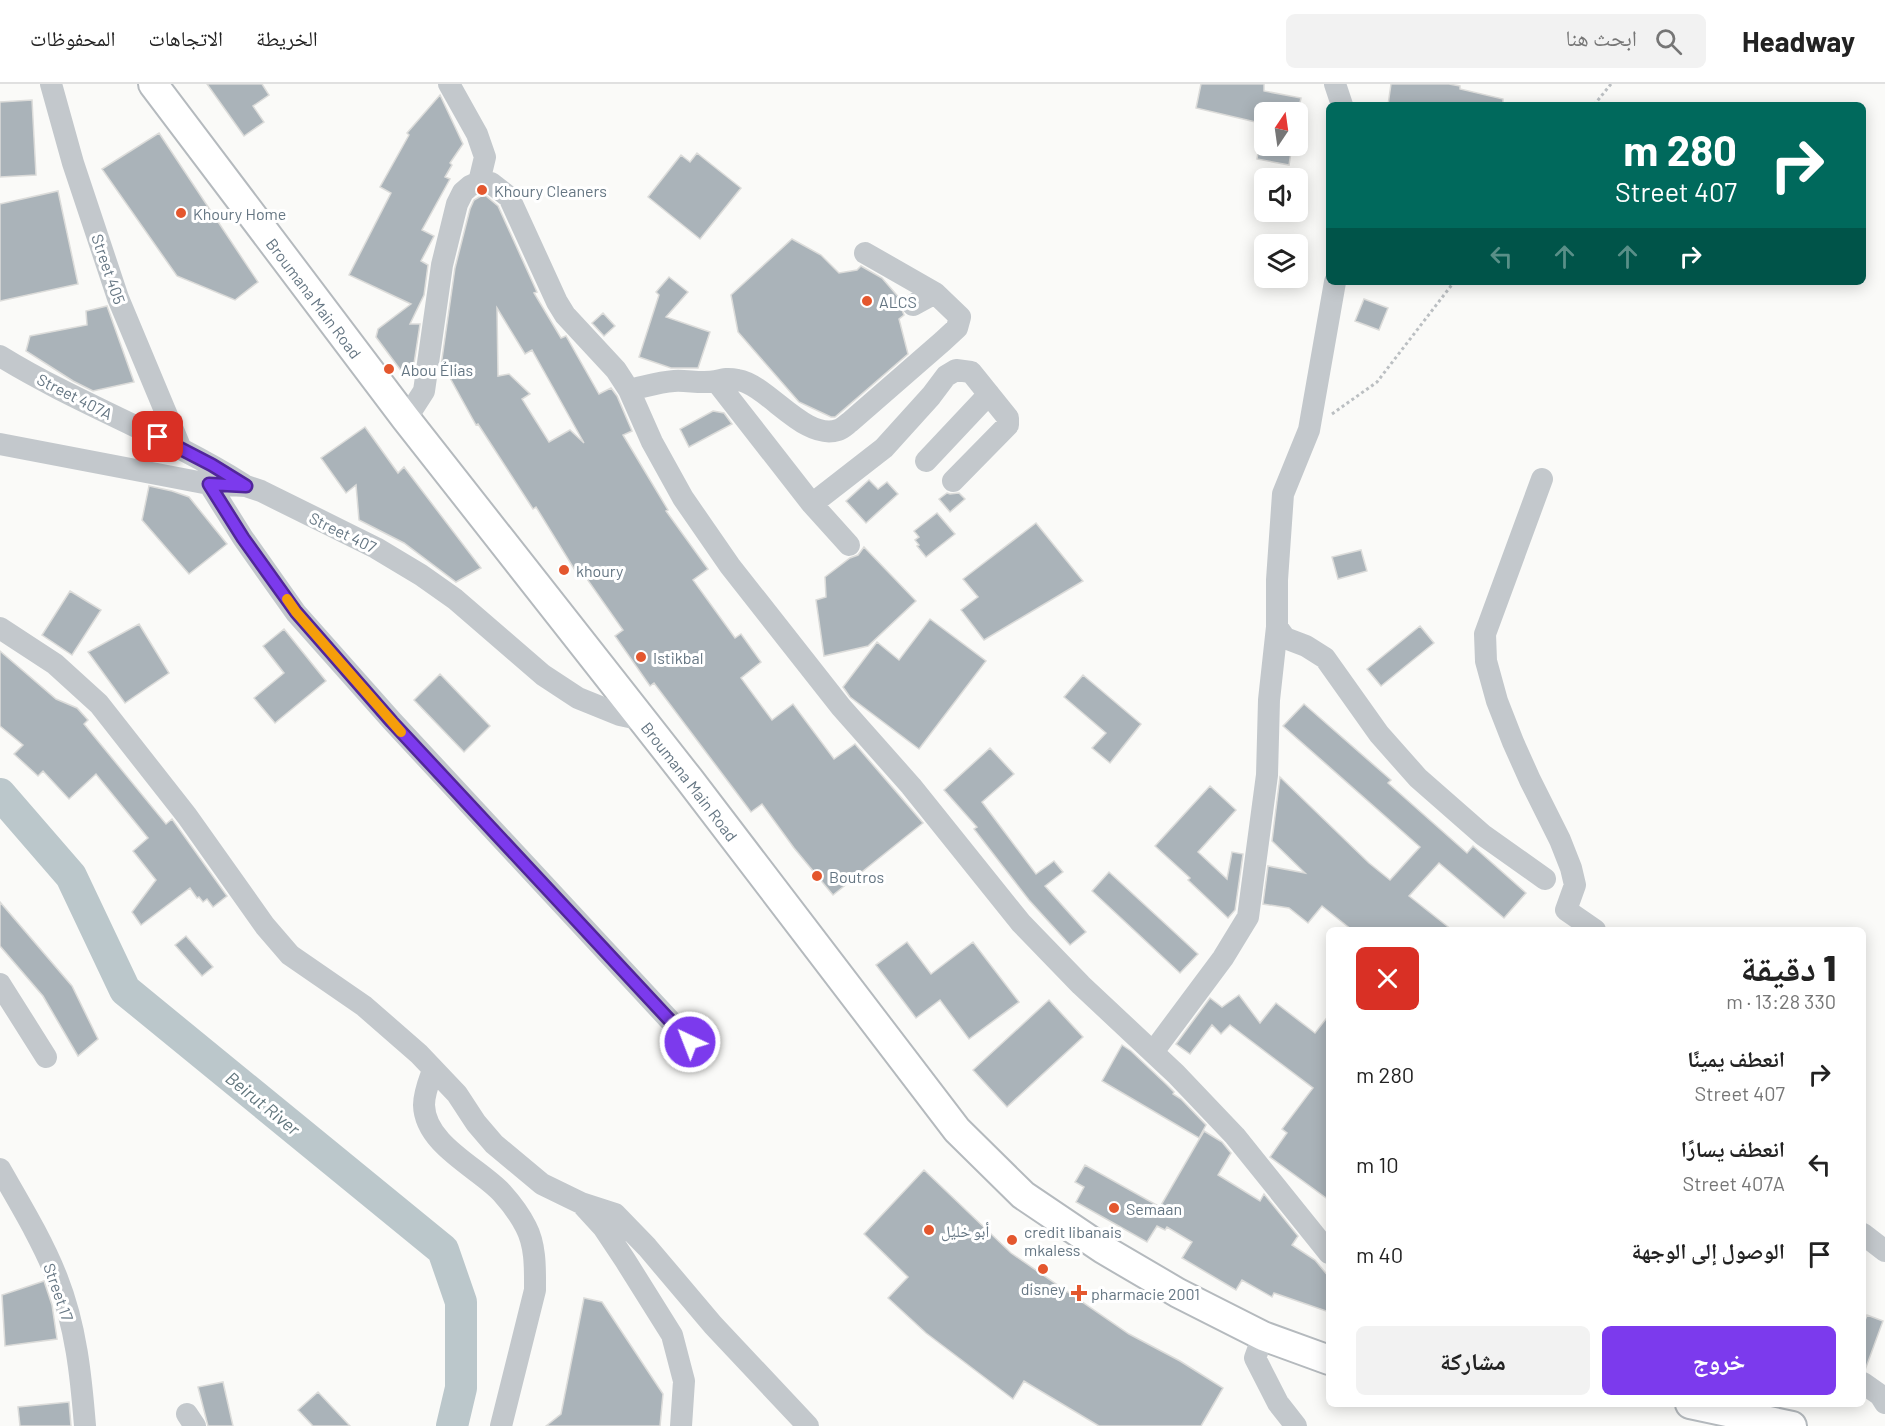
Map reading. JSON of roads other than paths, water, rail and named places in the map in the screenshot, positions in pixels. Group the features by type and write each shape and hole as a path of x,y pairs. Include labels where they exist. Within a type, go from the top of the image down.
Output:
{"main road":[{"name":"Broumana Main Road","path":"153,84 406,419 643,720 957,1130 1023,1195 1103,1250 1178,1293 1263,1336 1326,1359"},
{"path":"1704,1407 1792,1426"}],"street":[{"name":"Street 405","path":"51,84 73,163 118,298 181,449"},
{"path":"449,84 477,134 484,157 479,182"},
{"path":"1335,84 1341,102"},
{"path":"406,419 424,391 442,265 457,204 463,192 479,182 491,183 509,197 557,302 616,370 629,390 652,442 683,498 730,566 841,707 911,786 1021,923 1235,1136 1326,1249"},
{"path":"629,390 673,381 716,381 722,377 741,380 759,389 778,406 805,424 822,430 837,430 850,423 957,328 960,317 934,293 865,253"},
{"path":"1153,1052 1223,958 1248,918 1267,775 1269,700 1277,627 1277,580 1283,494 1309,430 1334,285"},
{"path":"913,304 934,293"},
{"name":"Street 407A","path":"0,356 58,390 181,449 246,486"},
{"path":"812,504 884,448 946,376 956,370 971,372 1008,418 1008,424 953,481"},
{"path":"716,381 812,504 849,545"},
{"path":"926,461 989,394"},
{"name":"Street 407","path":"0,444 209,484 246,486 270,495 376,548 421,575 455,599 543,675 578,698 643,720"},
{"path":"1542,479 1485,633 1486,661 1497,701 1513,742 1571,868 1575,885 1566,910 1591,927"},
{"path":"209,484 243,538 296,612 392,722 690,1042"},
{"path":"1277,627 1285,638 1306,646 1324,658 1379,735 1418,778 1483,835 1545,879"},
{"path":"0,628 70,675 99,704 188,816 265,926 290,955 364,1006 419,1054 457,1094 476,1123 494,1144 548,1188 581,1203 615,1214 647,1246 713,1325 808,1426"},
{"path":"0,984 46,1057"},
{"path":"433,1070 424,1105 431,1126 447,1148 501,1192 526,1227 531,1241 535,1290 501,1426"},
{"name":"Street 17","path":"0,1169 57,1279 75,1342 81,1373 85,1426"},
{"path":"581,1203 603,1227 672,1335 684,1381 681,1426"},
{"path":"1866,1236 1885,1251"},
{"path":"1263,1336 1255,1358 1278,1403 1296,1426"},
{"path":"1866,1385 1880,1395 1885,1402"}],"waterway":[{"name":"Beirut River","path":"0,794 71,876 125,990 443,1250 461,1302 461,1388 452,1426"}],"place":[{"name":"Khoury Cleaners","path":"482,190"},
{"name":"Khoury Home","path":"181,213"},
{"name":"ALCS","path":"867,301"},
{"name":"Abou Élias","path":"389,369"},
{"name":"khoury","path":"564,570"},
{"name":"Istikbal","path":"641,657"},
{"name":"Boutros","path":"817,876"},
{"name":"Semaan","path":"1114,1208"},
{"name":"أبو خليل","path":"929,1230"},
{"name":"credit libanais mkaless","path":"1012,1240"},
{"name":"disney","path":"1043,1269"},
{"name":"pharmacie 2001","path":"1079,1293"}]}
